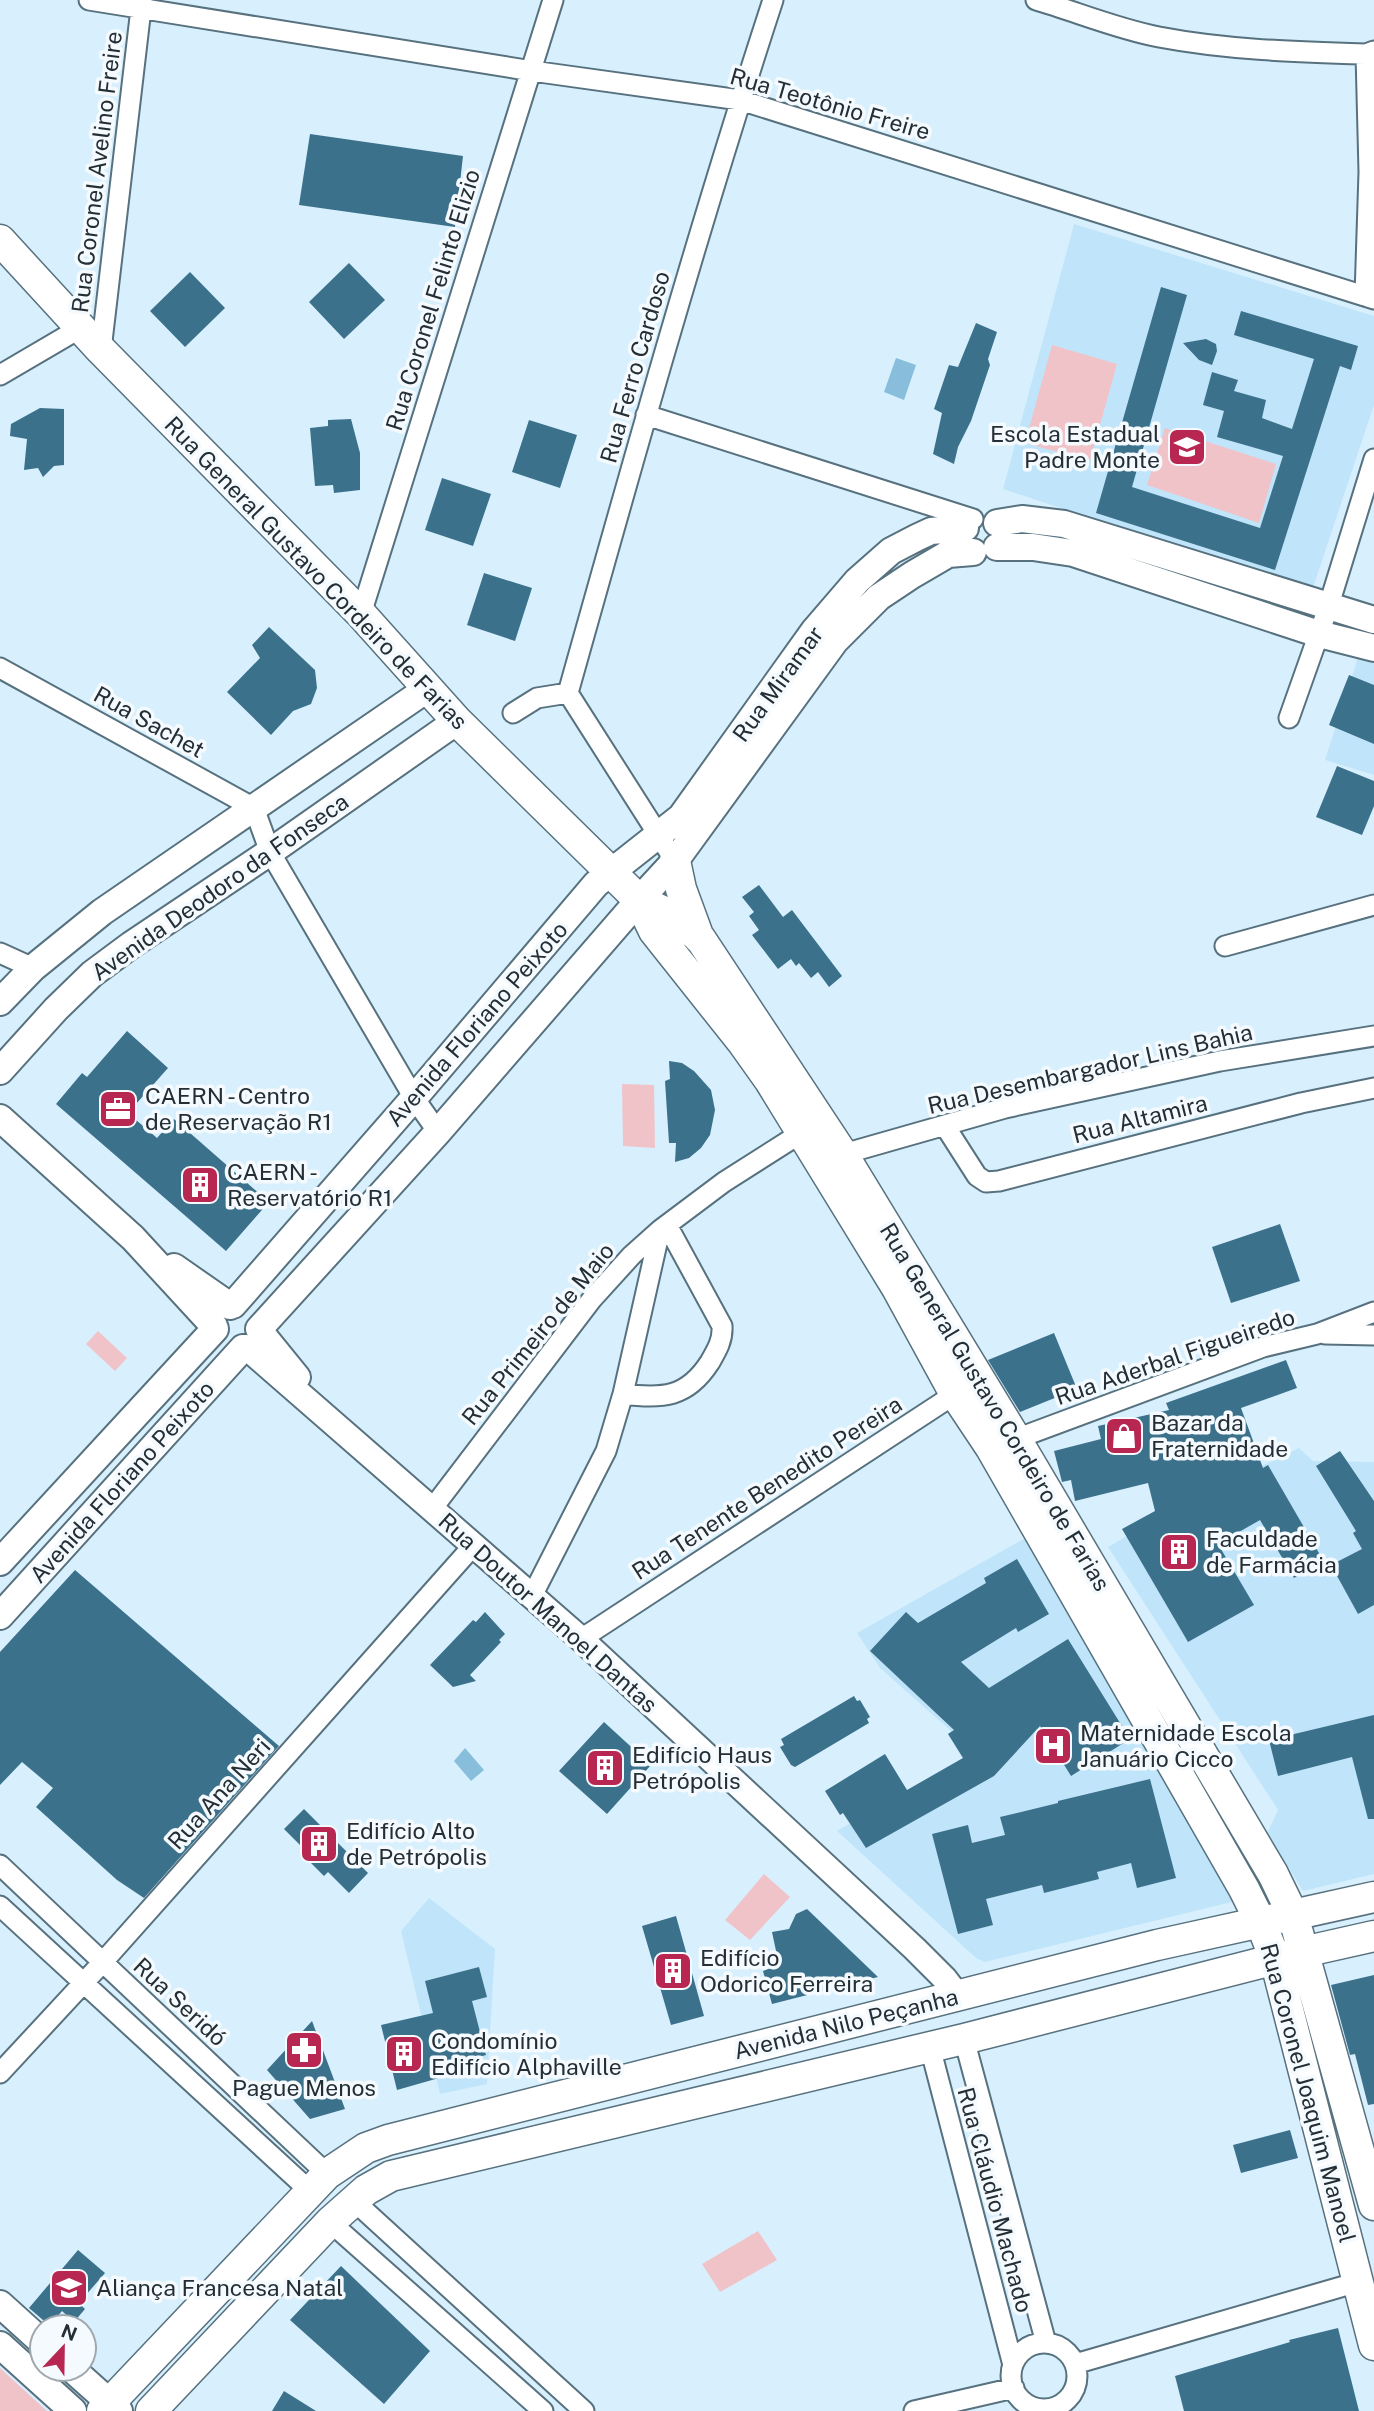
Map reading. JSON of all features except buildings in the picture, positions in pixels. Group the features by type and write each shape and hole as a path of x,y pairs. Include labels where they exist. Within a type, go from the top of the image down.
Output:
{"main road":[{"name":"Rua General Gustavo Cordeiro de Farias","path":"0,240 101,350 361,614 457,721 639,900 654,932 743,1043 802,1133 832,1158"},
{"name":"Rua Miramar","path":"639,900 675,861 835,641 879,597 981,534 1022,519 1064,524 1328,608 1374,620"},
{"name":"Rua Miramar","path":"610,871 681,817 814,631 857,582 891,551 931,531 981,534 1073,554 1319,634 1374,648"},
{"name":"Avenida Deodoro da Fonseca","path":"0,1071 92,974 131,945 427,689"},
{"name":"Avenida Deodoro da Fonseca","path":"0,1002 33,968 102,912 262,830 457,721"},
{"path":"675,861 681,888 700,938"},
{"name":"Avenida Floriano Peixoto","path":"0,1562 223,1317 610,871"},
{"name":"Rua General Gustavo Cordeiro de Farias","path":"639,900 669,914 700,938 969,1390 1256,1844 1293,1915 1289,1955"},
{"name":"Avenida Floriano Peixoto","path":"0,1616 438,1132 639,900"},
{"path":"0,1118 223,1317"},
{"path":"240,1305 252,1311 256,1316 252,1338 237,1349 225,1346 216,1336 223,1317 240,1305"},
{"name":"Rua General Gustavo Cordeiro de Farias","path":"1004,1443 1261,1923"},
{"name":"Avenida Nilo Peçanha","path":"111,2408 217,2290 319,2183 366,2148 388,2140 1157,1945 1374,1897"},
{"name":"Rua Coronel Joaquim Manoel","path":"1261,1923 1289,1955 1374,2205"},
{"name":"Avenida Nilo Peçanha","path":"151,2411 353,2200 378,2182 404,2171 964,2039 1289,1955 1374,1936"},
{"name":"Rua Coronel Joaquim Manoel","path":"1289,1955 1358,2282 1374,2345"},
{"path":"723,2096 773,2080 803,2064 809,2051 797,2037"},
{"path":"217,2290 242,2315"},
{"path":"0,2304 28,2329"},
{"path":"0,2345 73,2411"},
{"path":"86,2383 111,2408"}],"street":[{"name":"Rua Teotônio Freire","path":"89,0 142,4 532,71 740,100 1369,298"},
{"name":"Rua Coronel Felinto Elizio","path":"361,614 553,0"},
{"name":"Rua Ferro Cardoso","path":"568,693 646,415 740,100 773,0"},
{"path":"1037,0 1160,37 1272,52 1370,52 1369,298"},
{"name":"Rua Coronel Avelino Freire","path":"101,350 142,4"},
{"path":"0,375 82,327"},
{"path":"646,415 981,534"},
{"path":"1289,718 1328,608 1374,460"},
{"name":"Rua Sachet","path":"0,668 262,830"},
{"path":"513,713 537,698 568,693 675,861"},
{"path":"262,830 414,1098 438,1132"},
{"path":"1225,946 1374,905"},
{"path":"0,953 33,968"},
{"name":"Rua Desembargador Lins Bahia","path":"832,1158 1005,1108 1220,1061 1374,1036"},
{"name":"Rua Altamira","path":"945,1126 977,1176 986,1182 999,1181 1301,1103 1374,1088"},
{"name":"Rua Primeiro de Maio","path":"432,1509 592,1298 632,1255 724,1182 802,1133"},
{"path":"623,1394 652,1398 680,1391 694,1383 706,1368 721,1340 722,1326 664,1227"},
{"path":"532,1596 606,1451 623,1394 664,1227"},
{"name":"Rua Aderbal Figueiredo","path":"1004,1443 1263,1347 1317,1334 1374,1312"},
{"path":"1317,1334 1374,1335"},
{"name":"Rua Doutor Manoel Dantas","path":"252,1338 348,1436 581,1639 915,1949 958,1996"},
{"name":"Rua Tenente Benedito Pereira","path":"581,1639 969,1390"},
{"name":"Rua Ana Neri","path":"0,2073 103,1963 473,1546"},
{"name":"Rua Seridó","path":"0,1865 209,2063 319,2183"},
{"path":"0,1906 191,2083 319,2183"},
{"name":"Rua Cláudio Machado","path":"964,2039 1046,2343"},
{"name":"Rua Cláudio Machado","path":"930,2047 1013,2365"},
{"path":"191,2083 209,2063"},
{"path":"353,2200 584,2411"},
{"path":"330,2222 543,2411"},
{"path":"363,2251 362,2242 366,2234 374,2228 383,2227"},
{"path":"421,2303 440,2279"},
{"path":"1075,2364 1358,2282"},
{"path":"1046,2343 1064,2350 1075,2364 1077,2378 1074,2390 1066,2401 1055,2408 1043,2410 1031,2406 1020,2399 1014,2388 1011,2377 1013,2365 1019,2354 1029,2347 1046,2343"},
{"path":"516,2387 534,2365"},
{"path":"914,2411 1014,2388"}],"shaded area":[{"name":"Escola Estadual Padre Monte","path":"1074,224 1374,316 1374,405 1312,591 1003,489"},
{"path":"1052,345 1117,364 1090,461 1025,443"},
{"path":"896,358 916,365 904,400 884,392"},
{"path":"1165,428 1276,464 1259,523 1147,485"},
{"path":"1374,608 1374,775 1325,760"},
{"path":"622,1084 654,1085 655,1148 623,1146"},
{"path":"98,1331 127,1358 115,1371 86,1344"},
{"path":"1299,1448 1313,1461 1374,1462 1374,1874 1303,1891 1267,1833 1278,1810 1108,1547 1182,1504"},
{"name":"Maternidade Escola Januário Cicco","path":"1027,1537 1236,1901 985,1962 976,1958 837,1831 963,1758 948,1734 951,1731 880,1668 857,1633"},
{"path":"465,1748 484,1770 471,1781 454,1761"},
{"path":"764,1874 790,1897 750,1940 725,1920"},
{"path":"429,1898 495,1949 487,2084 440,2094 401,1931"},
{"path":"758,2231 777,2260 720,2292 702,2264"},
{"path":"0,2368 47,2411 0,2411"}],"place":[{"name":"Escola Estadual Padre Monte","path":"1187,447"},
{"name":"CAERN - Centro de Reservação R1","path":"118,1109"},
{"name":"CAERN - Reservatório R1","path":"200,1185"},
{"name":"Bazar da Fraternidade","path":"1124,1436"},
{"name":"Faculdade de Farmácia","path":"1179,1552"},
{"name":"Maternidade Escola Januário Cicco","path":"1053,1746"},
{"name":"Edifício Haus Petrópolis","path":"605,1768"},
{"name":"Edifício Alto de Petrópolis","path":"319,1844"},
{"name":"Edifício Odorico Ferreira","path":"673,1971"},
{"name":"Pague Menos","path":"304,2050"},
{"name":"Condomínio Edifício Alphaville","path":"404,2054"},
{"name":"Aliança Francesa Natal","path":"69,2288"}]}
